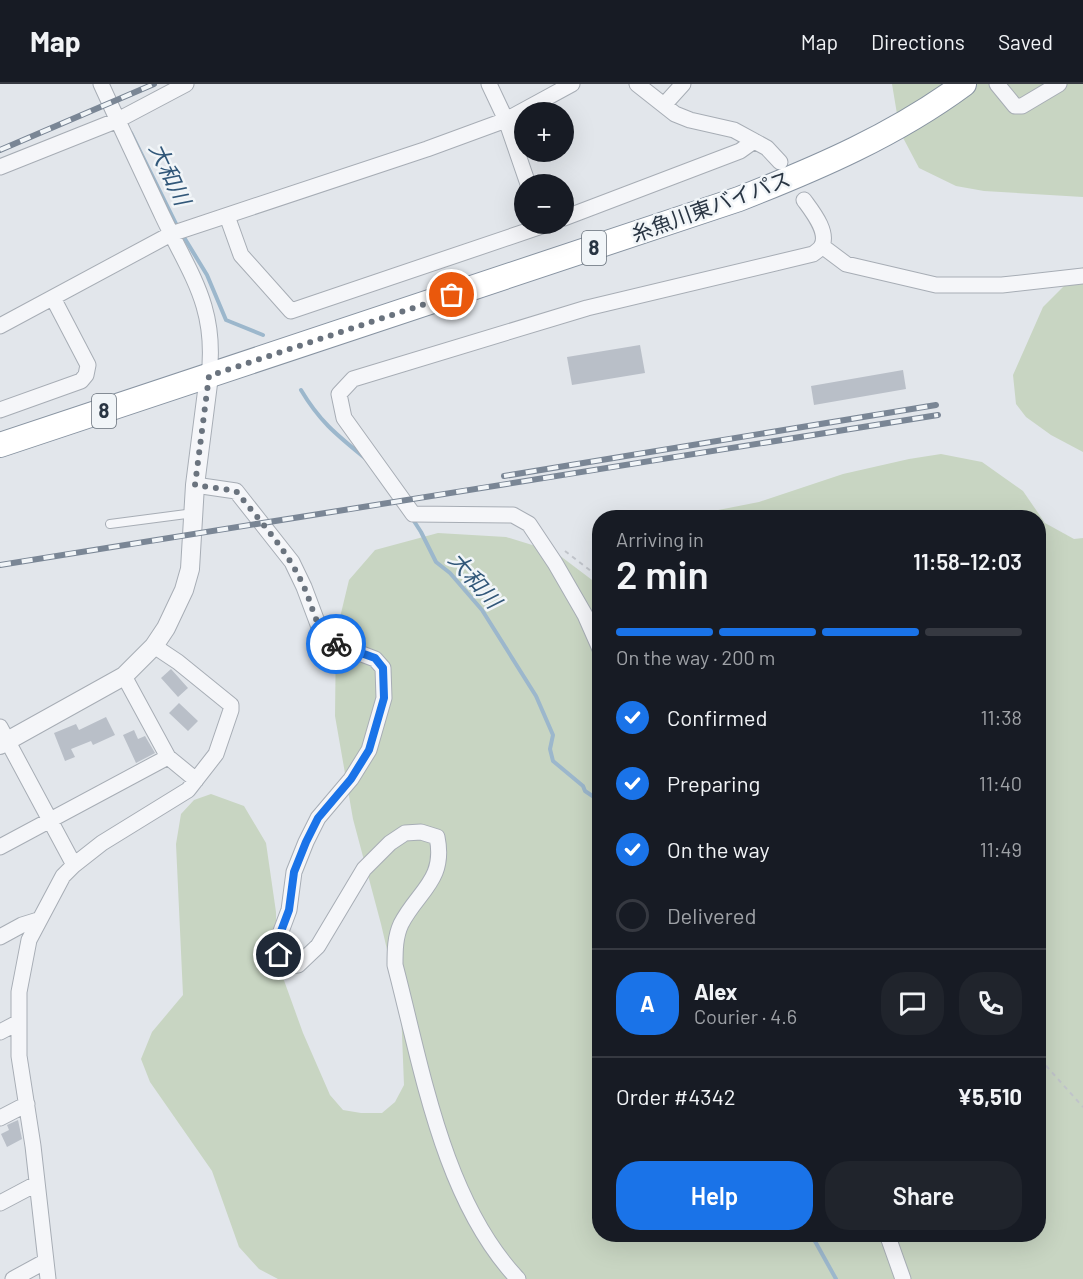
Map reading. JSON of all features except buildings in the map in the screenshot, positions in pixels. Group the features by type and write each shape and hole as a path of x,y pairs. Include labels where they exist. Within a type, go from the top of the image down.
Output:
{"highway":[{"name":"糸魚川東バイパス","path":"0,445 739,199 815,169 874,140 964,84"}],"street":[{"path":"74,865 2,737 124,676 154,646 176,610 190,569 195,485 212,351 204,304 195,278 171,234 100,84"},
{"path":"0,167 118,120 186,84"},
{"path":"489,84 506,120 525,174"},
{"path":"0,326 171,234 427,149 506,120 572,84"},
{"path":"637,84 675,114 690,120 734,130 767,148 780,162"},
{"path":"664,105 682,84"},
{"path":"999,87 1015,106 1022,106 1059,84"},
{"path":"574,214 740,152 754,141"},
{"path":"592,631 555,563 529,524 513,515 413,514 344,418 339,394 353,379 587,308 813,254 822,246 823,237 818,221 804,200"},
{"path":"227,216 241,255 291,311 515,234"},
{"path":"822,246 846,264 936,285 1002,285 1083,276"},
{"path":"0,410 81,381 86,375 88,365 54,298"},
{"path":"195,485 236,491 292,562 304,586 319,627 333,643 375,658 383,668 384,698 369,750 351,779 318,818 294,872 289,910 277,942 280,967 298,965 318,946 364,869 390,843 405,833 421,832 437,837 439,850 436,873 401,924 395,944 395,965 443,1148 478,1227 518,1279"},
{"path":"48,1279 19,1056 19,992 29,940 63,876 74,865 102,843 188,790 216,754 231,710 231,705 154,646"},
{"path":"124,676 168,757 196,780"},
{"path":"0,847 168,757"},
{"path":"0,937 22,925 38,920"},
{"path":"0,1032 19,1023"},
{"path":"0,1118 27,1104"},
{"path":"0,1203 36,1184"},
{"path":"890,1242 903,1279"},
{"path":"13,1279 46,1261"}],"lane":[{"path":"110,525 194,513"}],"path":[{"path":"1046,1066 1083,1107"}],"green space":[{"path":"892,84 1083,84 1083,197 984,191 956,186 919,168 900,132"},
{"path":"1083,267 1083,452 1051,435 1026,417 1016,404 1013,375 1043,307"},
{"path":"941,454 982,462 1023,491 1036,510 718,510 759,502 843,474"},
{"path":"1046,524 1074,539 1083,538 1083,1279 278,1279 259,1269 239,1247 212,1171 150,1082 141,1059 152,1032 183,995 176,844 181,814 194,800 211,794 244,806 266,843 276,912 277,961 303,1033 330,1095 343,1110 382,1113 395,1102 404,1085 401,1009 353,819 335,716 336,634 349,580 375,550 438,533 506,537 555,552 592,580 592,1242 1046,1242"}],"waterway":[{"name":"大和川","path":"131,133 178,228"},
{"name":"大和川","path":"182,234 207,275 226,320 263,335"},
{"name":"大和川","path":"301,390 322,420 365,458"},
{"name":"大和川","path":"412,518 436,562 450,573 482,610 536,696 553,735 550,749 553,761 592,796"},
{"name":"大和川","path":"815,1242 836,1279"}],"railway":[{"path":"0,150 154,84"},
{"path":"504,476 936,405"},
{"path":"0,565 938,415"}],"way so far":[{"path":"336,644 319,627 304,586 292,562 236,491 195,485 209,376 452,295"}],"route":[{"path":"279,955 277,942 289,910 294,872 306,842 318,818 351,779 369,750 384,698 383,668 375,658 336,644"}]}
